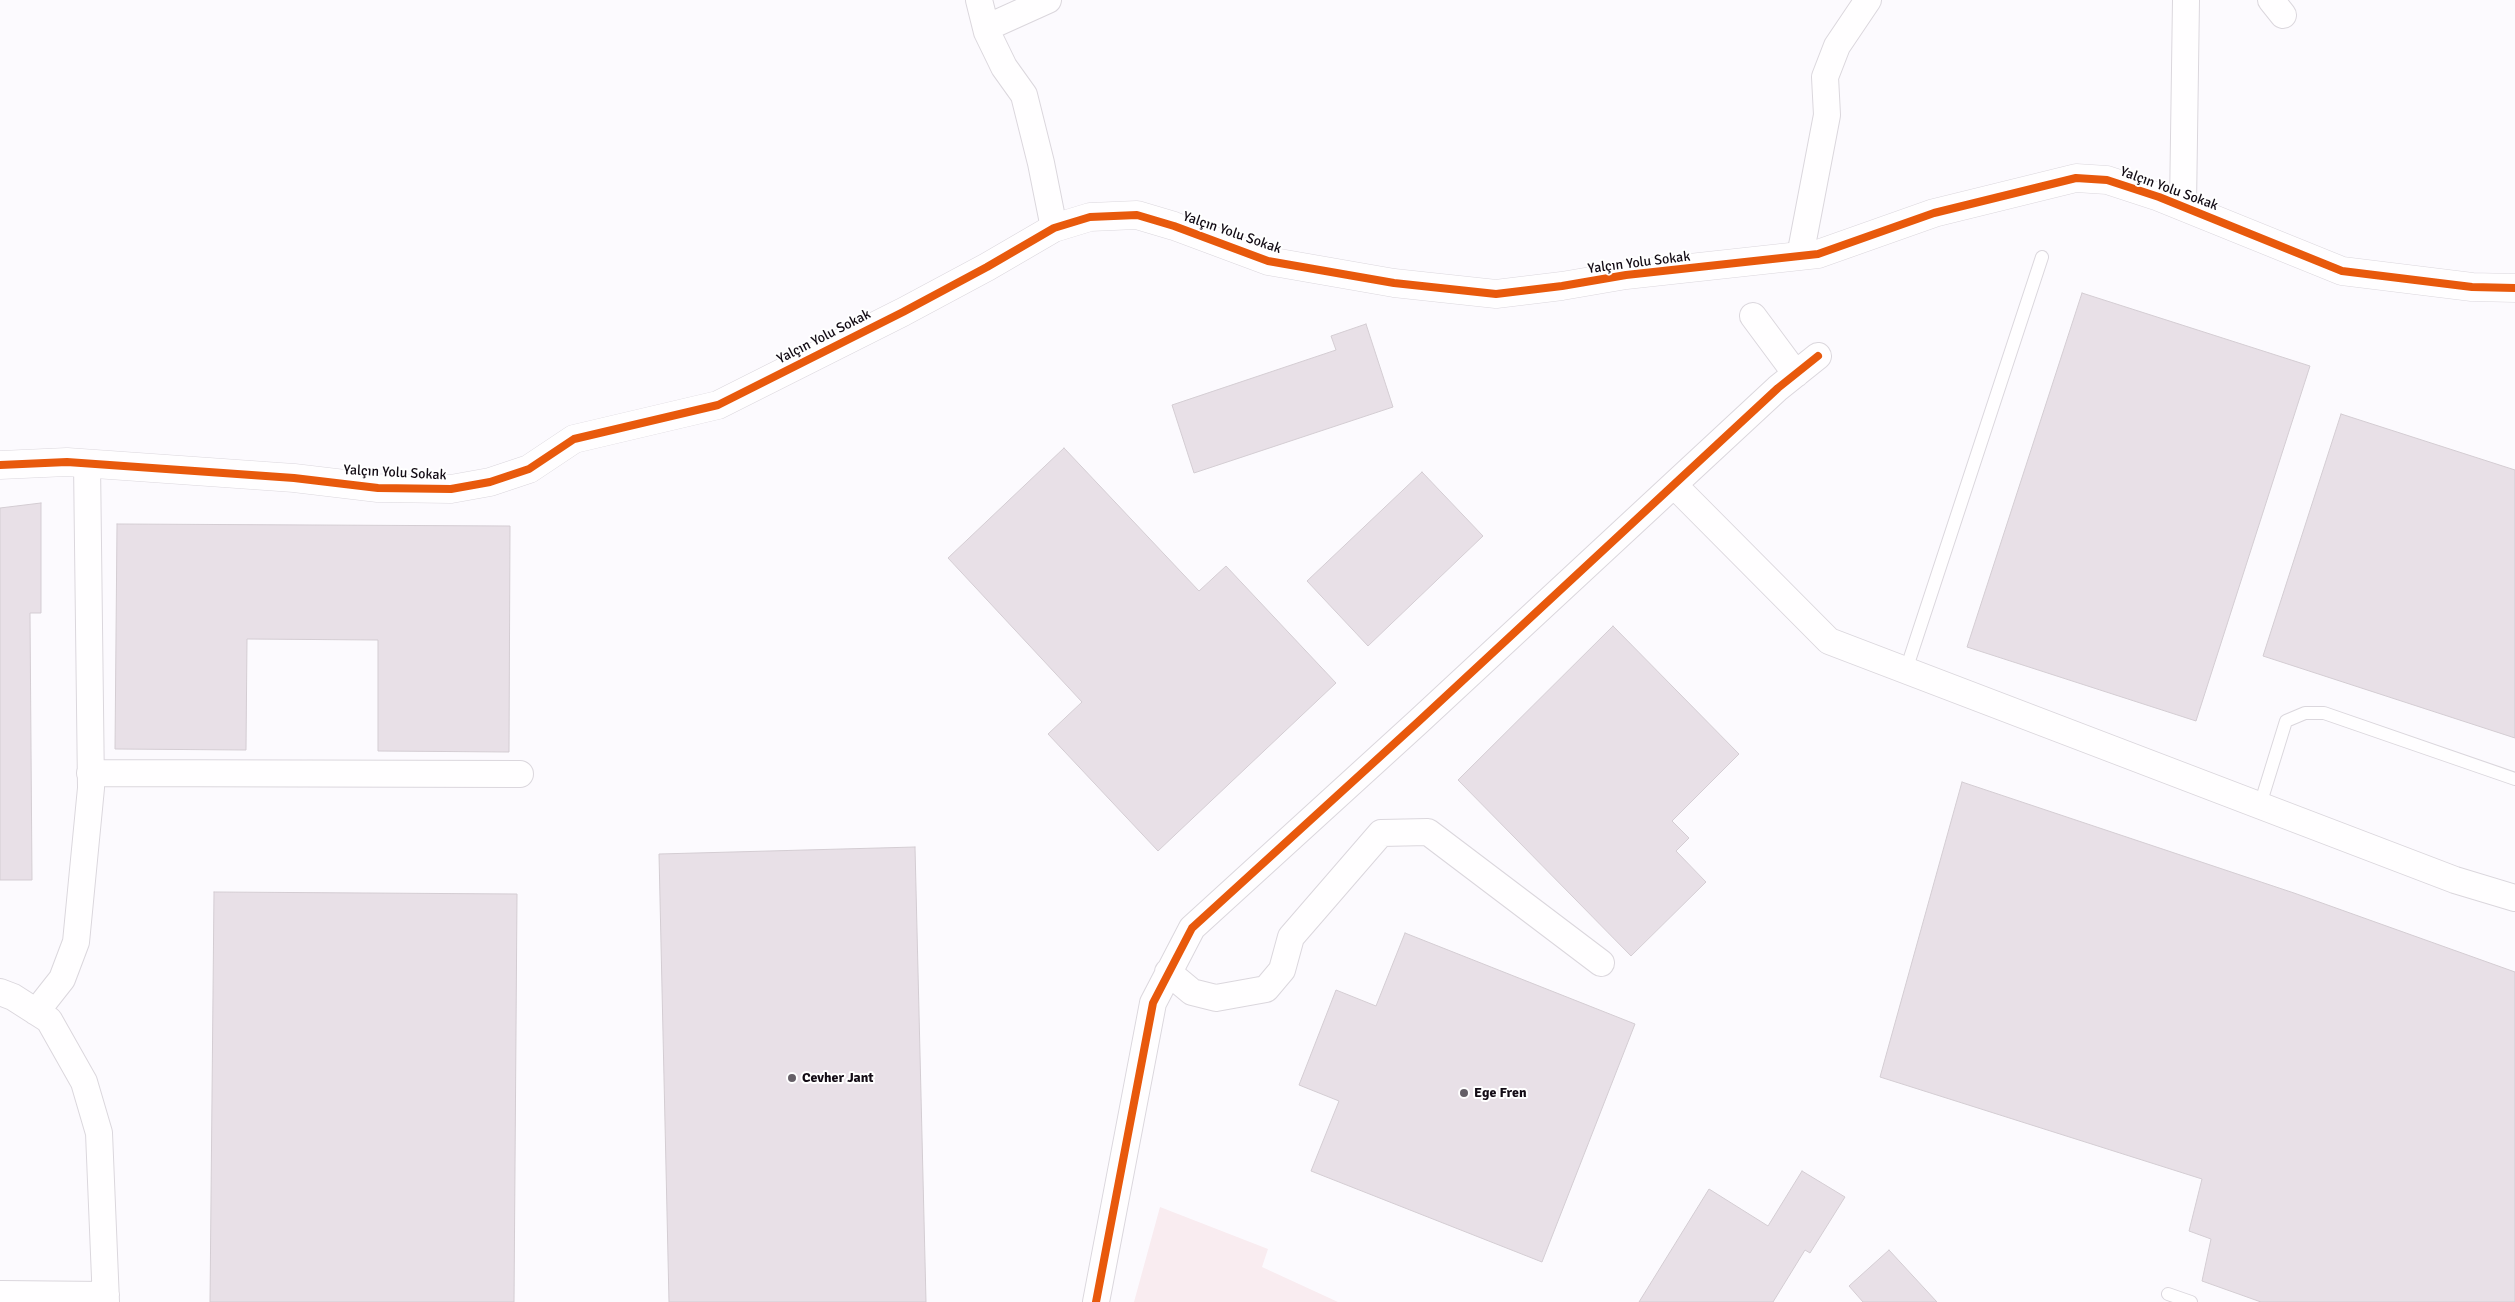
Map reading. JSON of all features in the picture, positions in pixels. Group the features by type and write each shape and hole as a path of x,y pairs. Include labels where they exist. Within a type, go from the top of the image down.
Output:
{"street":[{"path":"980,0 986,28 1004,66 1024,95 1041,163 1054,228"},
{"path":"986,28 1048,0"},
{"path":"1800,256 1827,115 1825,77 1837,46 1868,0"},
{"path":"2183,206 2186,0"},
{"name":"Yalçın Yolu Sokak","path":"0,464 87,463 294,478 378,488 451,489 490,482 529,469 574,439 718,404 903,312 987,267 1054,228 1090,217 1137,215 1174,226 1268,261 1394,283 1496,294 1562,286 1626,275 1818,254 1934,213 2076,178 2107,180 2183,206 2342,271 2472,287 2515,288"},
{"path":"1753,316 1796,374"},
{"path":"1096,1302 1153,1003 1192,928 1674,485 1818,356"},
{"path":"36,1012 62,979 76,942 90,773 87,463"},
{"path":"1674,485 1829,641 2455,880 2515,898"},
{"path":"90,773 520,774"},
{"path":"1168,972 1192,992 1216,998 1266,989 1282,970 1291,937 1381,833 1428,832 1601,964"},
{"path":"0,992 13,997 49,1020 84,1082 98,1133 106,1298 0,1294"}],"lane":[{"path":"1906,670 2042,257"},
{"path":"2260,805 2286,722 2304,713 2324,713 2515,779"},
{"path":"2168,1294 2191,1302"}],"shaded area":[{"path":"1160,1207 1268,1249 1262,1267 1338,1302 1134,1302"}],"building":[{"path":"2082,293 2310,366 2196,721 1967,647"},
{"path":"1366,324 1393,407 1194,473 1172,405 1336,350 1331,336"},
{"path":"2341,414 2515,470 2515,738 2263,656"},
{"path":"1064,448 1199,591 1226,566 1336,683 1158,851 1048,734 1082,702 948,558"},
{"path":"1422,472 1483,536 1368,646 1307,581"},
{"path":"41,503 41,613 30,613 32,880 0,880 0,508"},
{"path":"117,524 510,526 509,752 378,751 378,640 247,639 246,750 115,749"},
{"path":"1613,626 1739,754 1672,821 1689,838 1676,851 1706,882 1631,956 1458,780"},
{"path":"1962,782 2294,893 2515,972 2515,1302 2261,1302 2202,1281 2211,1239 2189,1231 2202,1179 1880,1077"},
{"name":"Cevher Jant","path":"915,847 926,1302 669,1302 659,854"},
{"path":"214,892 517,894 514,1302 210,1302"},
{"name":"Ege Fren","path":"1405,933 1635,1024 1542,1262 1311,1171 1339,1101 1299,1085 1336,990 1376,1006"},
{"path":"1802,1171 1845,1197 1810,1253 1805,1250 1773,1302 1639,1302 1709,1189 1768,1226"},
{"path":"1889,1250 1937,1302 1863,1302 1849,1286"}],"cycle path":[{"path":"0,465 67,462 294,478 378,488 451,489 490,482 529,469 574,439 718,405 903,312 987,267 1054,228 1090,217 1137,215 1174,226 1268,261 1394,283 1496,294 1562,286 1626,275 1818,254 1934,213 2076,178 2107,180 2159,197 2342,271 2472,287 2515,288"},
{"path":"1096,1302 1153,1003 1192,928 1418,722 1778,388 1818,356"}],"place":[{"name":"Cevher Jant","path":"792,1078"},
{"name":"Ege Fren","path":"1464,1093"}]}
